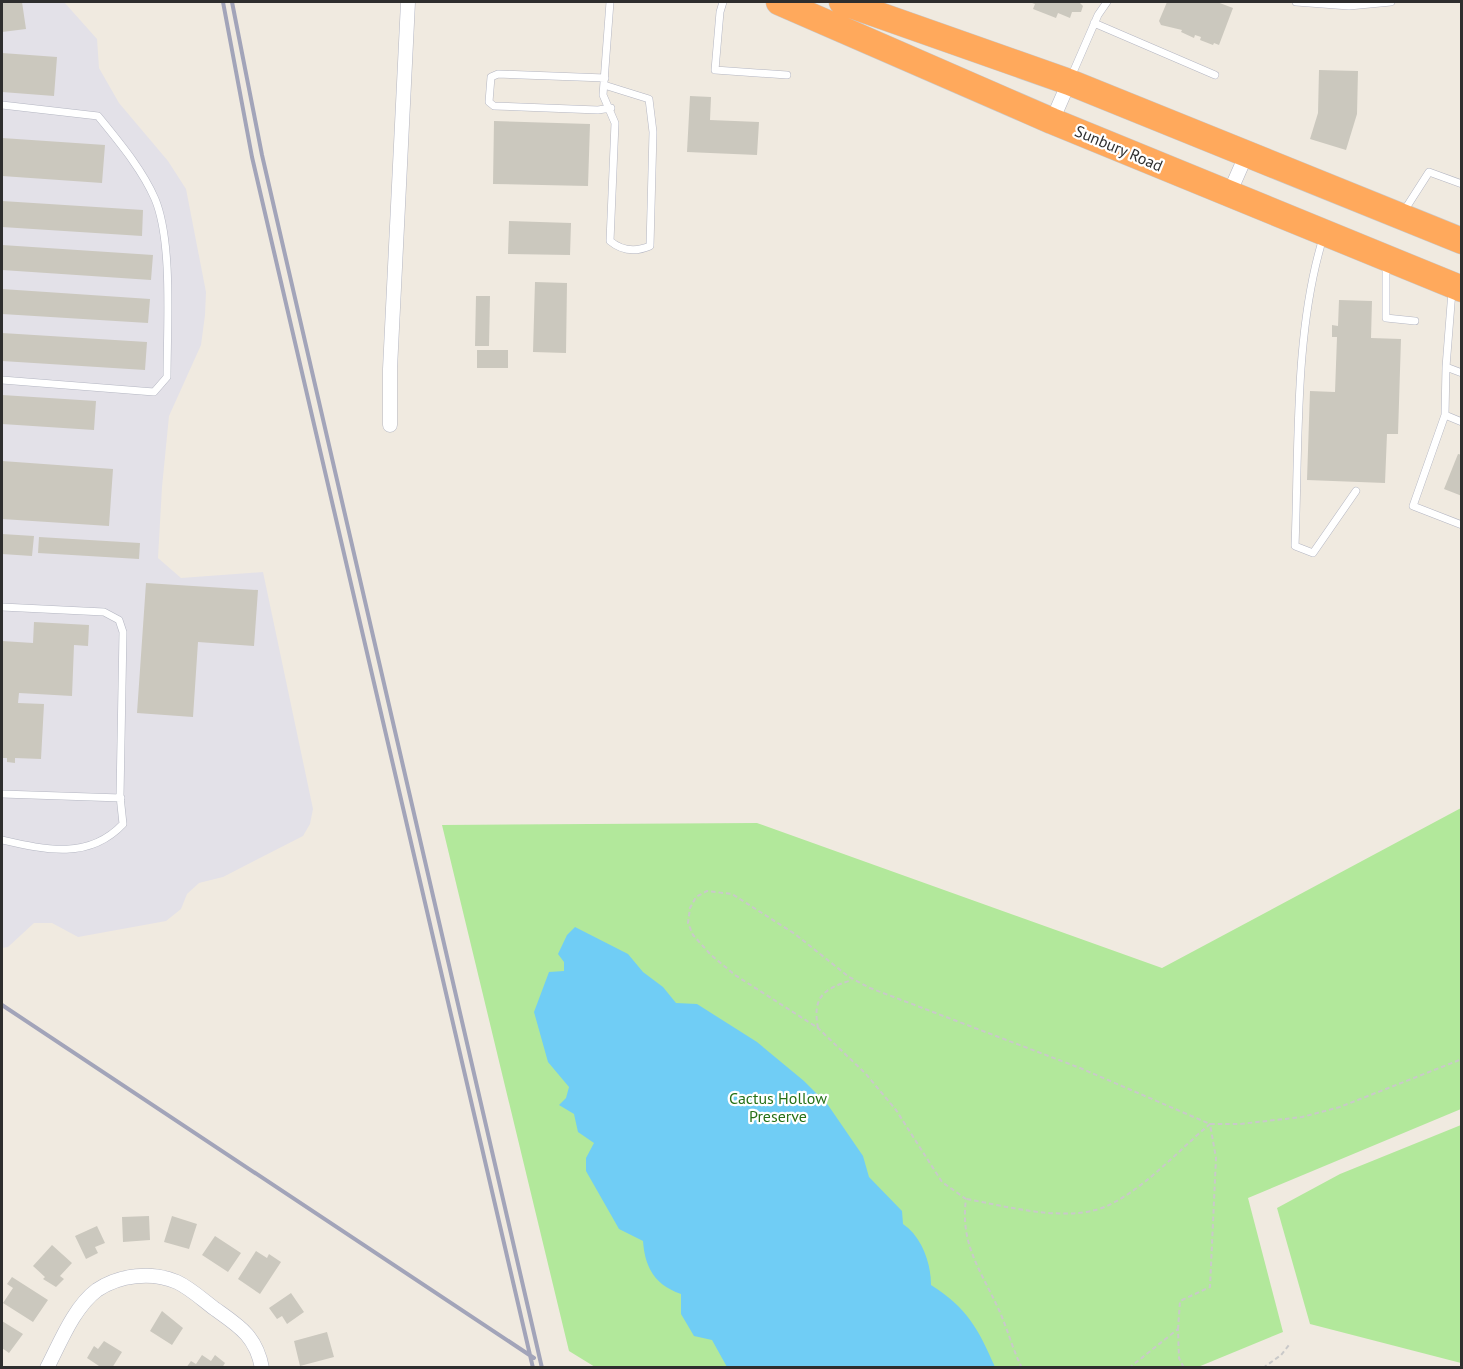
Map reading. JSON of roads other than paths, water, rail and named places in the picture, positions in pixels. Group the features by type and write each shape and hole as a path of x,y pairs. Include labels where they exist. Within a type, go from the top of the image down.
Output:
{"highway":[{"name":"Sunbury Road","path":"779,2 1052,120 1457,287"},
{"path":"842,2 1069,82 1461,241"}],"street":[{"path":"390,424 390,358 408,2"},
{"path":"1052,120 1069,82"},
{"path":"1229,194 1246,153"},
{"path":"46,1368 80,1309 96,1291 119,1279 152,1276 177,1282 246,1331 260,1355 262,1368"}],"lane":[{"path":"610,2 604,81 603,95 611,108 615,123 610,241 619,249 641,250 650,246 653,132 649,99 604,81 498,74 491,77 489,102 494,106 598,110 611,108"},
{"path":"723,2 720,12 715,70 787,75"},
{"path":"1069,82 1094,23 1107,2"},
{"path":"1296,2 1349,6 1391,2"},
{"path":"1094,23 1215,75"},
{"path":"2,105 98,116 127,152 156,200 166,253 168,377 154,392 2,380"},
{"path":"1401,216 1429,172 1461,184"},
{"path":"1325,233 1311,278 1305,319 1295,546 1313,553 1356,491"},
{"path":"1386,258 1386,318 1415,321"},
{"path":"1457,287 1446,367 1445,415 1413,506 1461,525"},
{"path":"1446,367 1461,373"},
{"path":"1445,415 1461,422"},
{"path":"2,607 104,612 119,620 123,632 121,798 123,824 111,837 76,851 2,840"},
{"path":"2,794 121,798"}],"water":[{"path":"575,927 628,954 643,972 663,987 676,1003 697,1004 757,1042 804,1081 828,1105 863,1156 869,1177 902,1211 903,1224 910,1229 924,1251 931,1285 963,1311 977,1330 995,1367 727,1367 712,1340 694,1336 681,1314 681,1294 664,1286 653,1274 646,1259 643,1241 619,1229 586,1171 586,1158 594,1143 578,1132 574,1114 559,1105 566,1098 569,1087 548,1062 534,1012 549,972 564,971 564,962 558,954 567,935"}],"railway":[{"path":"223,2 252,157 533,1368"},
{"path":"232,2 262,155 542,1368"},
{"path":"2,1005 534,1358"}],"park label":[{"name":"Cactus Hollow Preserve","path":"778,1107"}]}
